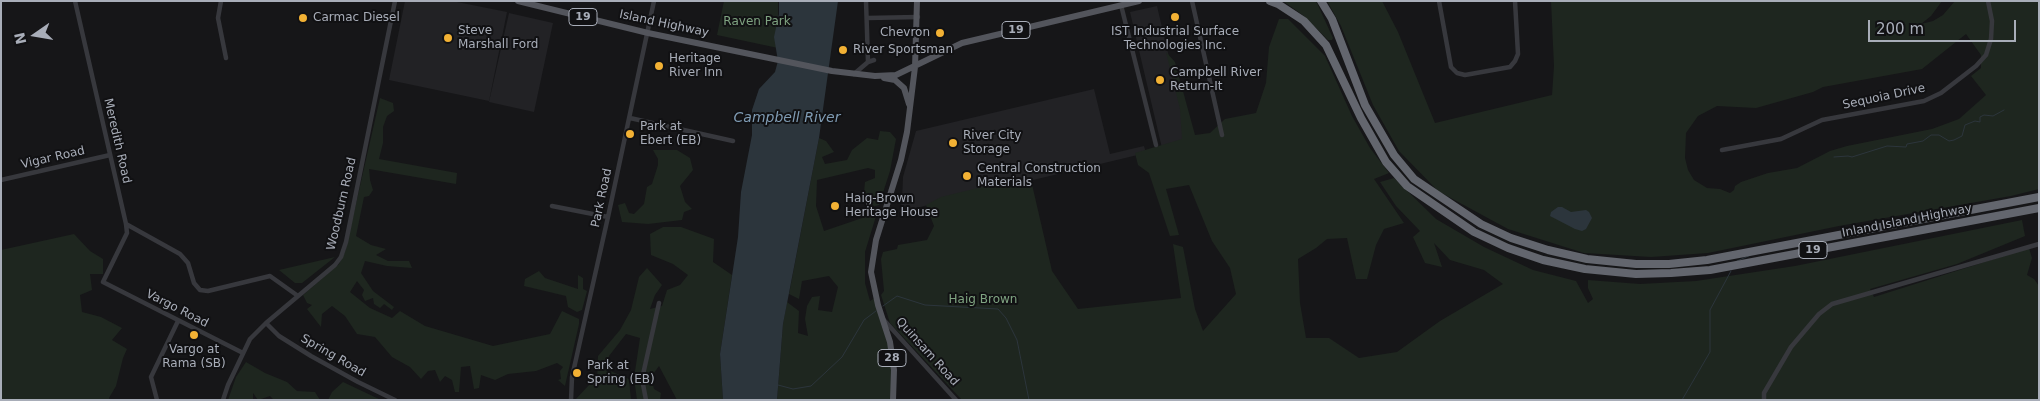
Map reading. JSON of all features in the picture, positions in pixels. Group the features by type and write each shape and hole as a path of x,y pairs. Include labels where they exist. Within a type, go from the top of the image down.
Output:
{"highway":[{"name":"Inland Island Highway","path":"1270,1 1304,21 1326,45 1382,155 1407,186 1474,232 1508,248 1543,260 1586,269 1636,274 1710,270 2039,208"},
{"name":"Inland Island Highway","path":"1321,1 1332,19 1365,105 1394,156 1414,179 1481,224 1511,238 1548,250 1587,259 1636,264 1669,264 1707,260 2039,197"}],"main road":[{"name":"Island Highway","path":"518,1 648,33 854,74"},
{"path":"915,67 917,1"},
{"name":"19","path":"854,74 896,75 962,44 1139,1"},
{"name":"28","path":"893,400 894,370 891,351 871,272 876,240 901,160 915,67"},
{"path":"875,76 895,80 904,88 910,107"}],"street":[{"name":"Meredith Road","path":"75,1 127,234 103,282"},
{"path":"221,1 218,18 226,58"},
{"name":"Woodburn Road","path":"223,400 250,339 266,323 335,265 341,257 395,1"},
{"name":"Park Road","path":"570,400 572,377 654,1"},
{"path":"866,1 868,62"},
{"path":"1192,1 1222,135"},
{"path":"1439,1 1451,67 1457,73 1465,75 1510,67 1515,61 1518,54 1515,1"},
{"name":"Sequoia Drive","path":"1722,150 1781,139 1822,120 1924,101 1941,93 1976,66 1986,55 1991,40 1992,21 1988,1"},
{"path":"1121,5 1156,145"},
{"path":"867,18 918,16"},
{"path":"854,74 868,62 874,60"},
{"path":"630,118 733,142"},
{"name":"Vigar Road","path":"1,180 110,155"},
{"path":"552,206 608,217"},
{"path":"126,224 180,254 188,264 194,283 200,290 208,291 270,276 298,296"},
{"path":"1764,400 1764,393 1791,347 1819,314 1832,304 2039,244"},
{"name":"Vargo Road","path":"103,282 243,353"},
{"path":"646,400 642,378 659,304"},
{"name":"Quinsam Road","path":"883,318 956,400"},
{"path":"157,400 151,377 178,321"},
{"name":"Spring Road","path":"266,323 279,336 311,356 395,400"}],"shaded area":[{"path":"405,1 452,1 507,12 489,101 389,80"},
{"path":"1157,6 1188,138 1162,148 1130,12"},
{"path":"509,13 553,23 534,112 489,102"},
{"path":"1094,89 1110,154 1144,146 1146,153 899,212 902,202 903,177 916,131"}],"green space":[{"name":"Raven Park","path":"724,1 778,1 778,48 717,35"},
{"path":"1283,1 1316,1 1333,38 1332,40 1328,40 1304,16"},
{"path":"1327,1 1382,1 1398,32 1435,123 1552,95 1554,66 1551,1 1942,1 1931,16 1921,24 1933,21 1943,15 1955,1 2039,1 2039,189 2011,196 1839,226 1708,253 1651,257 1584,253 1508,229 1438,191 1399,151 1373,105 1341,26","holes":["1966,34 1981,55 1981,68 1971,76 1986,95 1959,119 1932,129 1830,151 1797,168 1768,173 1741,182 1730,193 1720,189 1707,188 1694,180 1688,170 1685,158 1686,133 1698,116 1717,106 1756,108 1813,92 1823,87 1922,69"]},
{"name":"Haig Brown","path":"1279,19 1288,19 1325,56 1352,116 1370,148 1389,173 1374,179 1404,223 1384,229 1376,245 1367,279 1356,279 1347,238 1327,239 1298,259 1300,303 1306,338 1329,338 1359,358 1397,352 1440,321 1503,284 1484,270 1450,260 1434,243 1442,267 1425,263 1413,237 1420,231 1396,206 1380,182 1394,178 1436,219 1484,247 1533,270 1576,281 1588,303 1593,299 1588,288 1588,280 1640,284 1696,281 1795,266 2022,220 2025,236 1957,264 1870,289 1874,297 2029,248 2032,258 2027,275 2034,279 2039,286 2039,400 962,400 890,323 881,295 884,291 881,259 883,252 897,249 898,245 927,240 934,226 926,205 941,197 1011,180 1013,185 1031,180 1052,271 1078,309 1181,298 1173,244 1183,247 1195,309 1203,331 1236,294 1230,268 1212,241 1189,185 1166,189 1179,235 1170,236 1149,173 1138,165 1135,153 1182,139 1180,109 1166,52 1175,62 1195,135 1210,133 1225,119 1256,113 1266,83 1269,47"},
{"path":"380,98 393,103 394,111 387,116 383,127 383,143 379,159 457,173 456,184 369,169 373,190 369,196 364,197 356,236 371,245 386,249 376,255 388,261 409,261 412,268 387,266 365,261 361,273 373,291 394,307 392,310 384,304 380,308 374,304 373,298 365,301 362,295 364,290 357,281 350,292 370,308 392,318 400,311 425,326 493,346 550,334 562,311 579,319 565,386 558,380 561,379 560,371 563,367 557,363 536,371 508,374 495,380 481,375 479,388 474,389 470,366 461,367 459,392 455,392 452,380 445,376 440,382 435,370 428,371 421,379 410,367 392,357 375,337 357,334 345,316 332,306 322,314 321,327 307,309 312,305 307,303 303,295 339,264 345,252"},
{"path":"880,131 890,132 896,139 890,171 879,205 871,207 864,193 865,182 875,178 875,170 868,168 817,180 816,206 824,231 877,213 865,252 865,283 870,301 875,298 889,330 893,398 886,400 777,400 783,324 787,302 799,311 798,333 808,336 805,319 807,306 812,297 820,296 818,310 832,312 838,287 829,276 802,281 799,299 789,294 819,138 826,141 834,152 822,157 825,164 847,160 852,150 867,138 878,140"},
{"path":"653,150 677,150 690,158 693,170 680,186 685,202 692,209 684,212 682,220 648,224 622,222 618,205 625,203 629,213 634,214 644,204 647,187 652,184 658,165 658,159"},
{"path":"663,227 681,227 714,239 713,262 732,275 720,354 723,400 677,400 659,366 651,377 654,389 661,393 660,400 637,400 634,378 640,338 626,334 609,356 608,370 629,379 631,400 575,400 589,385 597,383 598,356 620,330 631,310 639,277 647,268 662,285 655,295 650,309 662,306 667,290 680,285 688,275 673,264 651,255 650,234"},
{"path":"74,234 90,251 103,259 103,274 90,274 92,290 80,295 82,312 101,317 122,328 112,340 127,349 116,386 109,398 110,400 1,400 1,250"},
{"path":"335,257 302,283 295,283 279,270"},
{"path":"539,271 545,278 578,289 578,275 583,278 583,289 587,291 582,310 577,312 568,307 566,296 524,286 525,279"},
{"path":"246,362 265,373 287,382 297,391 315,392 320,400 274,400 270,396 258,400 253,393 253,400 228,400 236,377"},
{"path":"343,382 381,400 328,400 332,392"}],"water":[{"name":"Campbell River","path":"779,1 838,1 819,138 783,324 777,400 723,400 720,354 738,237 741,192 752,135 752,110 759,89 775,72 778,61 774,37 779,14"},
{"path":"1558,207 1571,212 1586,210 1592,218 1586,229 1582,231 1575,229 1550,216 1551,212"}],"waterway":[{"path":"1834,157 1852,157 1887,146 1906,147 1907,144 1923,141 1931,135 1939,135 1949,141 1954,140 1962,136 1965,125 1975,121 1980,122 1980,117 1984,115 1993,116 2004,110"},
{"path":"1881,223 1944,210"},
{"path":"1737,261 1751,255"},
{"path":"1682,400 1710,352 1710,310 1731,271"},
{"path":"883,306 897,296 925,305 998,309 1006,318 1017,340 1029,400"},
{"path":"778,385 793,389 811,386 842,357 864,320 876,311"}],"place":[{"name":"IST Industrial Surface Technologies Inc.","path":"1175,17"},
{"name":"Carmac Diesel","path":"303,18"},
{"name":"Chevron","path":"940,33"},
{"name":"Steve Marshall Ford","path":"448,38"},
{"name":"River Sportsman","path":"843,50"},
{"name":"Heritage River Inn","path":"659,66"},
{"name":"Campbell River Return-It","path":"1160,80"},
{"name":"Park at Ebert (EB)","path":"630,134"},
{"name":"River City Storage","path":"953,143"},
{"name":"Central Construction Materials","path":"967,176"},
{"name":"Haig-Brown Heritage House","path":"835,206"},
{"name":"Vargo at Rama (SB)","path":"194,335"},
{"name":"Park at Spring (EB)","path":"577,373"}]}
